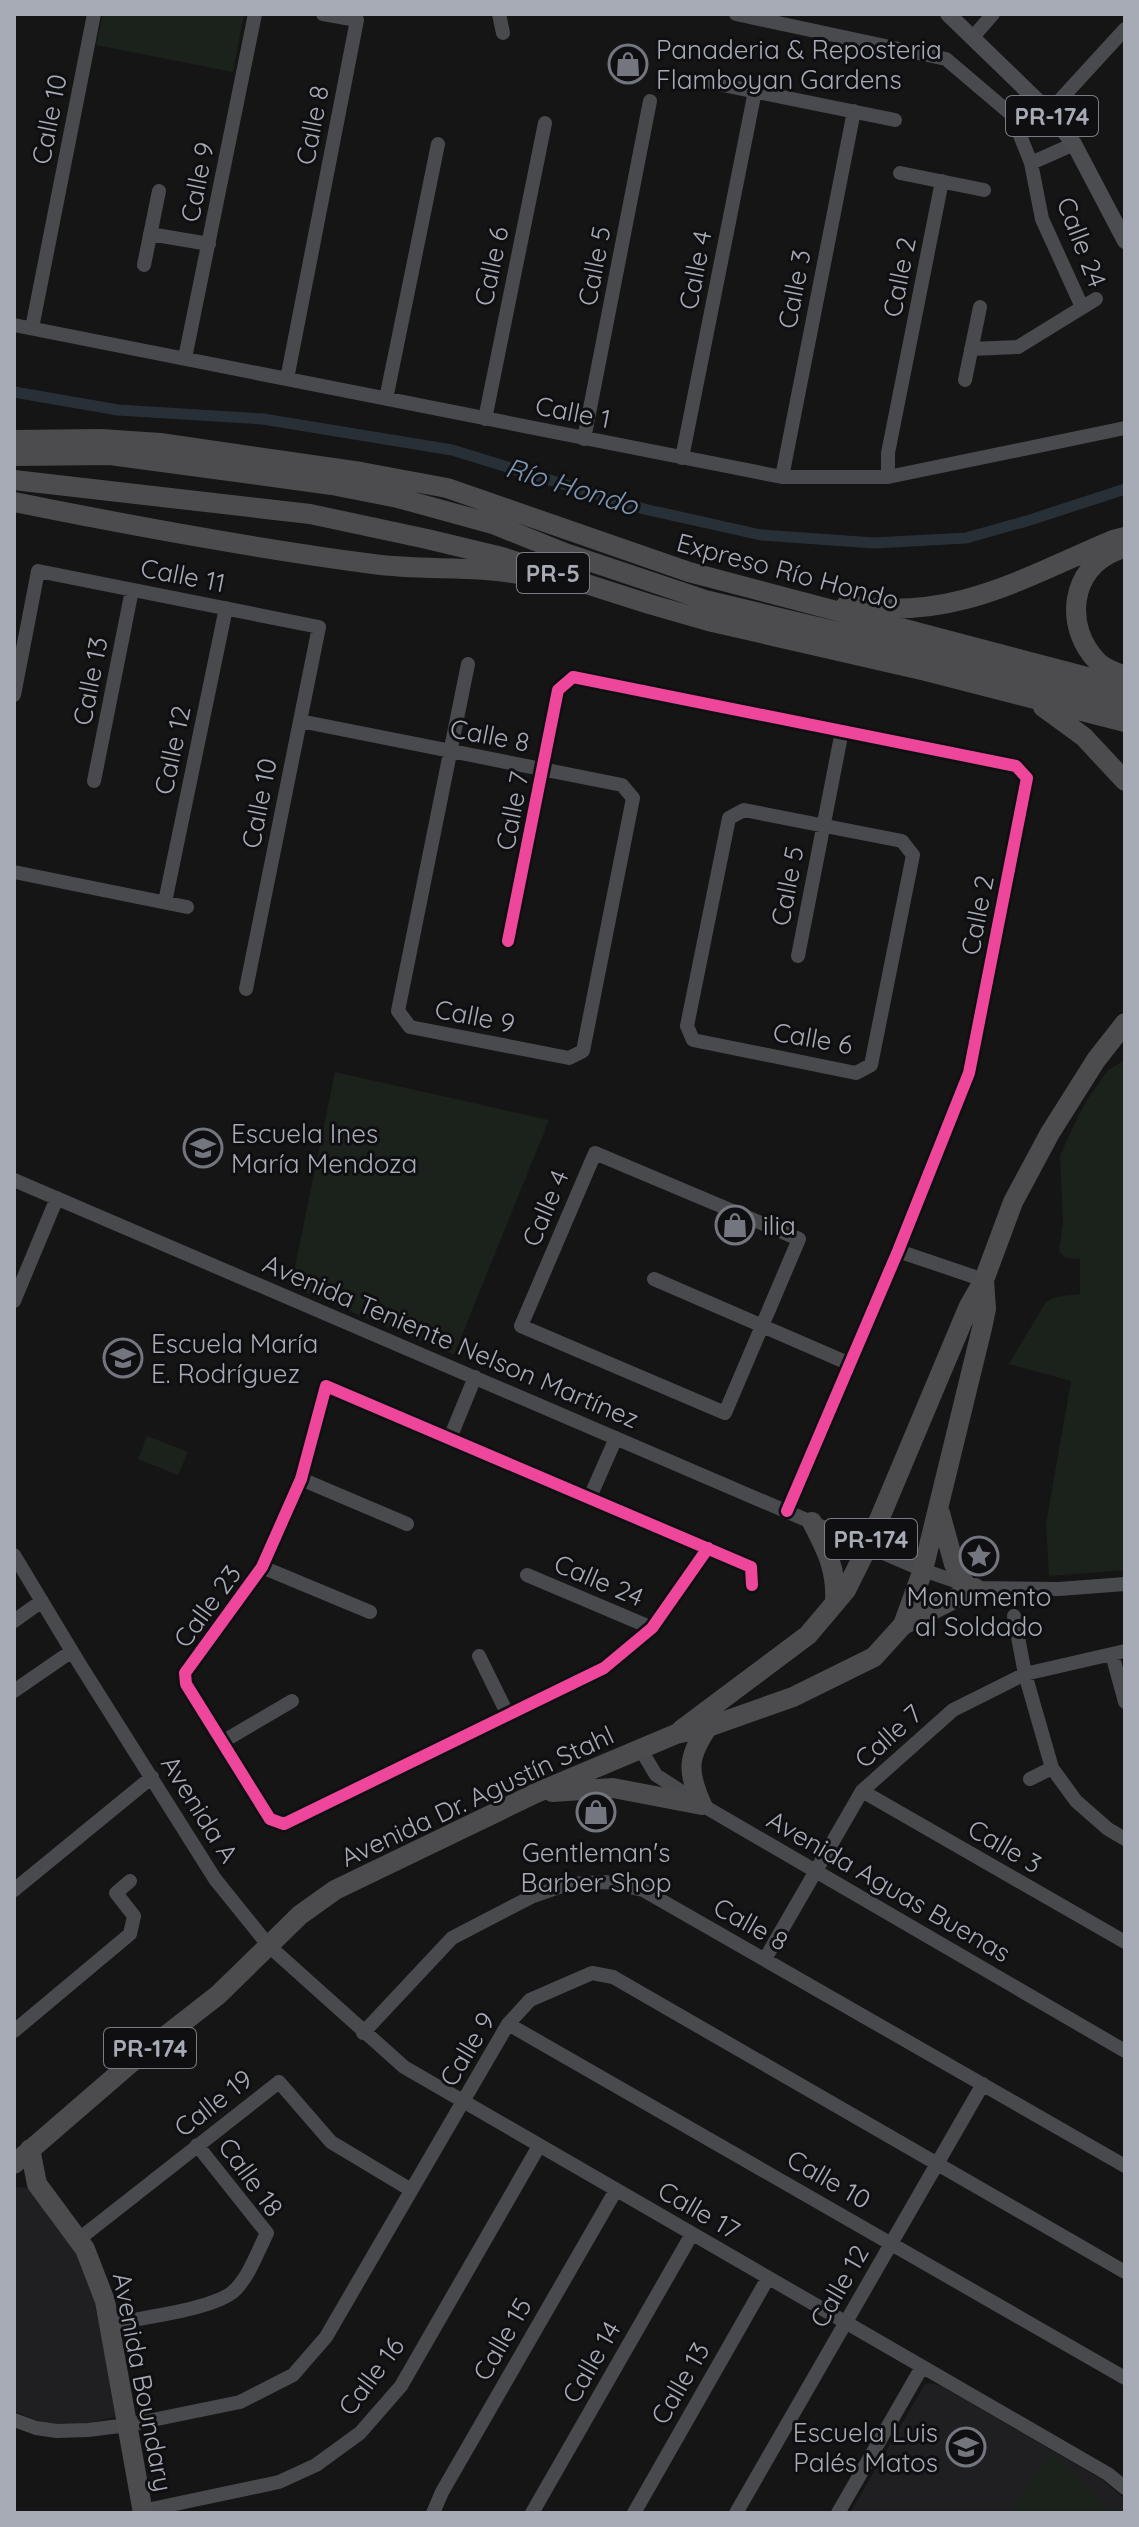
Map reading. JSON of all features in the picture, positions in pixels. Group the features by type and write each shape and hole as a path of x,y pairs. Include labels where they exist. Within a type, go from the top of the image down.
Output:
{"highway":[{"name":"Expreso Río Hondo","path":"14,440 160,443 421,482 490,501 642,557 761,593 1125,687"},
{"path":"14,456 110,455 332,485 398,498 493,524 565,553 705,600 933,654 1125,706"},
{"path":"14,471 174,491 235,505"},
{"name":"PR-5","path":"14,480 310,514 427,539 502,557 708,621 1125,722"},
{"path":"14,502 176,534 376,565 476,568 514,573 635,600"},
{"path":"1038,573 1061,559 1125,531"},
{"path":"761,593 784,592 851,606 917,607 973,599 1125,537"},
{"path":"1125,548 1105,555 1089,570 1078,590 1074,609 1082,639 1089,651 1099,663 1125,676"},
{"path":"1030,698 1084,737 1125,781"},
{"name":"Avenida Dr. Agustín Stahl","path":"18,2161 132,2062 218,1995 300,1916 335,1890 536,1793 676,1734 808,1635 846,1590 868,1546 969,1306 984,1280 1013,1202 1050,1133 1096,1060 1125,1023"},
{"name":"Avenida Dr. Agustín Stahl","path":"676,1734 708,1727 793,1697 874,1657 903,1625 923,1570 982,1328 986,1309 984,1280"},
{"path":"903,1625 970,1586 954,1564 939,1506"},
{"path":"812,1522 833,1568 835,1603"},
{"path":"755,1710 749,1694 775,1660"},
{"path":"702,1805 692,1782 693,1761 697,1743 708,1727"},
{"path":"536,1793 613,1788 702,1805"},
{"path":"18,2161 37,2184"},
{"name":"Avenida Boundary","path":"18,2161 79,2239 92,2262 110,2324 142,2512"}],"main road":[{"name":"PR-174","path":"948,14 1049,112 1074,144 1125,241"}],"street":[{"name":"Calle 10","path":"32,328 94,14"},
{"name":"Calle 9","path":"185,358 255,14"},
{"name":"Calle 8","path":"287,379 357,20 323,14"},
{"path":"499,14 503,33"},
{"name":"Calle 24","path":"736,14 946,59 1012,115 1031,163 1042,219 1082,307"},
{"path":"973,37 993,14"},
{"path":"1049,112 1125,29"},
{"path":"713,83 895,120"},
{"name":"Calle 4","path":"682,458 755,91"},
{"name":"Calle 5","path":"584,439 650,101"},
{"name":"Calle 3","path":"782,477 854,111"},
{"name":"Calle 6","path":"485,419 545,123"},
{"path":"386,399 438,144"},
{"path":"1031,163 1074,144"},
{"path":"900,173 984,190"},
{"name":"Calle 2","path":"888,477 888,453 942,181"},
{"path":"144,265 159,191"},
{"path":"150,234 209,244"},
{"path":"971,349 1018,347 1096,299"},
{"path":"965,380 980,307"},
{"name":"Calle 1","path":"14,325 782,477 888,477 1125,428"},
{"name":"Calle 11","path":"17,664 38,571 319,627"},
{"name":"Calle 13","path":"94,781 132,590"},
{"name":"Calle 12","path":"165,902 226,608"},
{"name":"Calle 10","path":"246,989 319,627"},
{"path":"14,695 17,664"},
{"name":"Calle 9","path":"468,664 398,1011 410,1027 569,1058 583,1051 626,831"},
{"name":"Calle 2","path":"558,690 573,677 1016,766 1027,778 969,1073 898,1251 787,1511"},
{"name":"Calle 7","path":"508,941 558,690"},
{"name":"Calle 8","path":"300,721 622,785 633,798 626,831"},
{"name":"Calle 5","path":"798,956 842,731"},
{"name":"Calle 6","path":"744,810 824,826 902,841 913,855 871,1065 856,1073 693,1040 687,1026 729,818 744,810"},
{"path":"14,872 187,907"},
{"name":"Calle 4","path":"595,1153 799,1239 761,1326 725,1413 521,1326 595,1153"},
{"name":"Avenida Teniente Nelson Martínez","path":"14,1180 923,1570 970,1586 1059,1589 1125,1584"},
{"path":"14,1301 57,1198"},
{"path":"898,1251 984,1280"},
{"path":"654,1279 850,1364"},
{"path":"450,1438 475,1377"},
{"name":"Calle 23","path":"708,1548 652,1628 604,1668 284,1824 270,1819 186,1684 185,1673 262,1567 301,1479 326,1386 590,1497 708,1548 751,1567 752,1585"},
{"path":"590,1497 616,1438"},
{"path":"301,1479 407,1524"},
{"path":"14,1555 72,1651 16,1686"},
{"path":"262,1567 370,1612"},
{"name":"Calle 24","path":"527,1575 652,1628"},
{"path":"14,1621 42,1601"},
{"path":"1014,1616 1025,1674 1052,1768 1076,1801 1108,1829 1125,1839"},
{"name":"Avenida A","path":"72,1651 215,1879 269,1946"},
{"path":"1118,1653 1125,1702"},
{"name":"Calle 7","path":"765,1959 862,1791 953,1710 1025,1674 1118,1653"},
{"path":"479,1656 508,1715"},
{"path":"222,1742 292,1701"},
{"name":"Avenida Aguas Buenas","path":"641,1750 656,1775 702,1805 1125,2051"},
{"path":"1030,1779 1052,1768"},
{"path":"14,1890 152,1777"},
{"name":"Calle 3","path":"862,1791 1125,1942"},
{"path":"14,2031 130,1934 134,1916 116,1893 130,1881"},
{"name":"Calle 8","path":"363,2033 452,1938 531,1897 568,1884 606,1882 643,1890 1125,2166"},
{"name":"Calle 17","path":"269,1946 404,2067 1108,2474 1125,2488"},
{"name":"Calle 9","path":"14,2420 57,2431 128,2425 240,2402 293,2375 326,2337 508,2024 530,2000 592,1973 613,1977 1125,2272"},
{"name":"Calle 10","path":"508,2024 1125,2378"},
{"name":"Calle 19","path":"79,2239 279,2082 331,2142 411,2190"},
{"name":"Calle 12","path":"736,2513 983,2084"},
{"name":"Calle 18","path":"110,2324 219,2301 236,2289 267,2233 197,2145"},
{"name":"Calle 16","path":"142,2512 279,2482 316,2465 360,2433 401,2386 539,2146"},
{"name":"Calle 15","path":"433,2513 442,2492 616,2190"},
{"name":"Calle 14","path":"532,2513 692,2234"},
{"name":"Calle 13","path":"634,2513 768,2278"},
{"path":"838,2513 922,2367"}],"shaded area":[{"path":"103,14 244,14 233,72 96,45"},
{"path":"1125,1060 1125,1570 1049,1576 1046,1524 1071,1381 1009,1364 1046,1302 1055,1297 1080,1294 1080,1259 1066,1258 1059,1252 1063,1223 1060,1156 1089,1097 1108,1070"},
{"path":"335,1072 549,1120 454,1355 291,1286"},
{"path":"147,1436 188,1452 178,1475 138,1459"},
{"path":"14,2187 33,2188 77,2250 97,2294 119,2416 78,2425 50,2426 14,2411"},
{"name":"Escuela Luis Palés Matos","path":"925,2384 941,2386 1101,2479 1125,2499 1125,2513 850,2513"},
{"path":"1050,2451 1111,2513 1011,2513"}],"waterway":[{"name":"Río Hondo","path":"14,392 118,410 263,419 452,450 644,509 761,535 874,543 966,538 1125,489"}],"cycle path":[{"path":"508,941 558,690 573,677 1016,766 1027,778 969,1073 898,1251 787,1511"},
{"path":"708,1548 652,1628 604,1668 284,1824 270,1819 186,1684 185,1673 262,1567 301,1479 326,1386 751,1567 752,1585"}],"place":[{"name":"Panaderia & Reposteria Flamboyan Gardens","path":"628,64"},
{"name":"Escuela Ines María Mendoza","path":"203,1148"},
{"name":"ilia","path":"735,1225"},
{"name":"Escuela María E. Rodríguez","path":"123,1358"},
{"name":"Monumento al Soldado","path":"979,1556"},
{"name":"Gentleman's Barber Shop","path":"596,1812"},
{"name":"Escuela Luis Palés Matos","path":"966,2447"}]}
